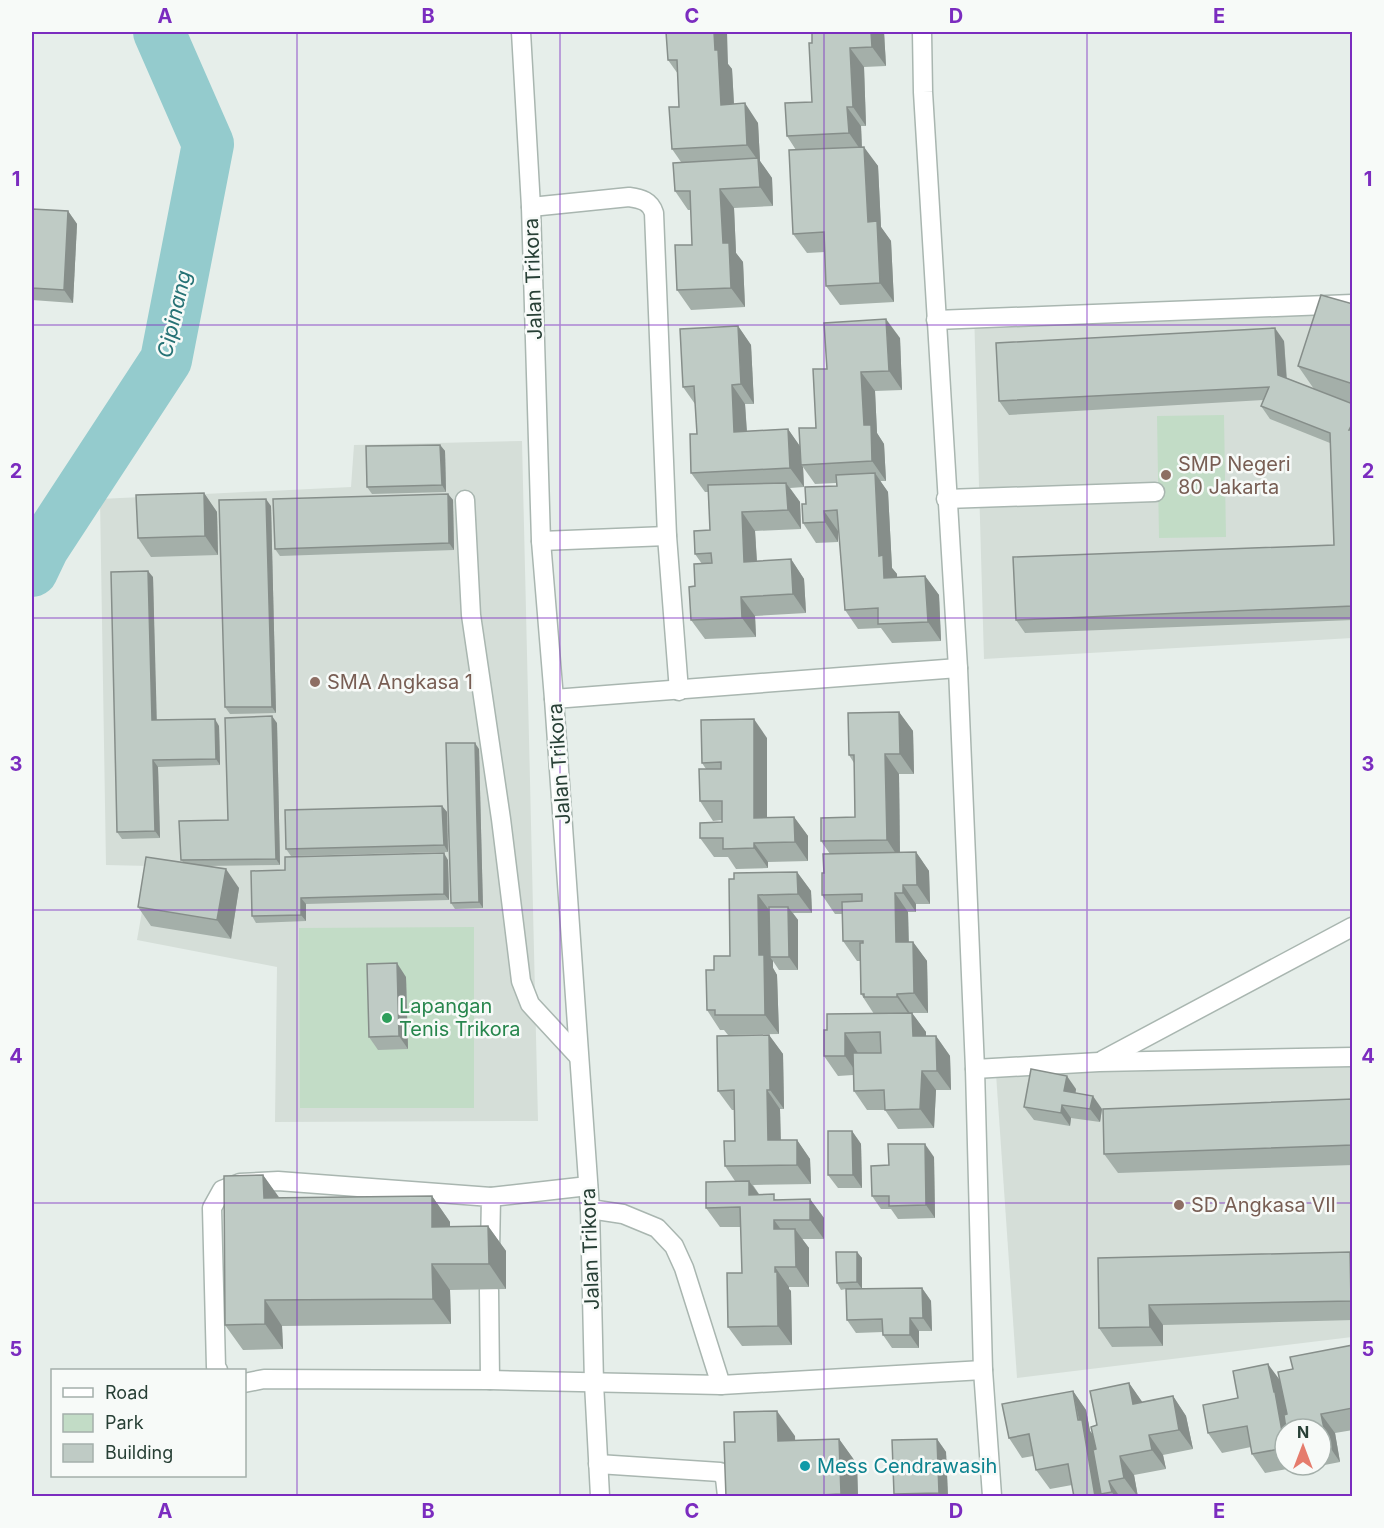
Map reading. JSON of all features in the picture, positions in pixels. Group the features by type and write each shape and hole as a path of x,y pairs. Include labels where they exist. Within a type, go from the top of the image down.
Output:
{"street":[{"name":"Jalan Trikora","path":"520,32 531,207 541,541 590,1209 594,1383 600,1497"},
{"path":"922,32 923,92 957,668 975,1068 982,1370 992,1497"},
{"path":"531,207 629,197 640,198 652,207 655,220 667,536 679,690"},
{"path":"936,320 1353,304"},
{"path":"946,499 1155,492"},
{"path":"465,500 471,615 501,819 521,981 530,1004 578,1056"},
{"path":"541,541 667,536"},
{"path":"554,699 957,668"},
{"path":"1099,1062 1353,927"},
{"path":"975,1068 1099,1062 1353,1057"},
{"path":"217,1369 212,1208 222,1190 240,1183 278,1181 490,1197 588,1186"},
{"path":"490,1197 490,1251"},
{"path":"590,1209 623,1214 657,1228 674,1246 684,1268 721,1385"},
{"path":"489,1290 490,1380"},
{"path":"246,1383 264,1379 490,1380 721,1385 982,1370"},
{"path":"598,1464 720,1472 725,1478 727,1497"}],"shaded area":[{"name":"SMP Negeri 80 Jakarta","path":"1352,302 1352,638 984,659 974,311"},
{"name":"SMA Angkasa 1","path":"522,441 538,1121 275,1122 277,967 137,940 150,866 106,865 100,499 351,487 354,445"},
{"name":"SD Angkasa VII","path":"1352,1067 1352,1337 1017,1378 996,1074"}],"green space":[{"path":"1224,415 1226,537 1159,538 1157,416"},
{"name":"Lapangan Tenis Trikora","path":"474,927 474,1108 300,1108 299,928"}],"building":[{"path":"666,32 714,32 715,50 718,50 721,105 745,103 747,145 672,149 669,107 679,107 677,60 668,60"},
{"path":"812,32 871,32 872,47 850,48 853,107 847,107 849,133 787,136 785,103 812,102 809,43 812,43"},
{"path":"864,147 868,222 877,221 880,283 826,286 824,232 793,234 789,150"},
{"path":"758,158 760,187 720,189 723,243 729,243 731,288 677,290 675,245 692,245 690,191 675,191 673,163"},
{"path":"32,209 68,211 64,290 32,288"},
{"path":"1321,295 1353,304 1353,384 1298,366"},
{"path":"886,319 889,371 861,372 864,425 871,425 872,461 801,465 799,428 816,428 813,369 827,369 824,323"},
{"path":"738,326 741,384 732,385 734,432 788,429 790,468 691,473 690,434 697,434 694,386 683,387 680,329"},
{"path":"1275,328 1278,375 1353,404 1353,422 1349,430 1353,430 1353,606 1016,620 1013,557 1334,545 1330,433 1261,406 1269,387 999,401 996,343"},
{"path":"440,445 442,485 367,487 366,446"},
{"path":"875,473 879,556 883,555 884,578 925,576 928,622 878,624 878,608 845,610 837,510 824,511 825,522 803,523 802,504 806,504 805,487 837,486 836,475"},
{"path":"786,483 788,510 742,512 744,562 791,559 793,594 741,597 742,618 691,620 689,587 695,586 694,564 712,563 711,553 695,554 694,531 710,530 708,485"},
{"path":"204,493 205,536 138,538 136,495"},
{"path":"448,494 449,543 275,549 273,499"},
{"path":"266,499 272,707 225,707 219,500"},
{"path":"148,571 152,720 215,719 216,759 153,760 155,831 117,832 111,572"},
{"path":"899,712 900,754 885,754 887,840 821,841 821,818 855,817 854,755 849,755 848,713"},
{"path":"272,716 276,859 181,860 179,821 228,820 225,718"},
{"path":"754,719 754,818 794,817 795,842 754,843 754,848 723,849 723,838 700,838 700,823 722,822 722,801 700,801 699,769 721,769 721,762 702,763 701,720"},
{"path":"446,743 475,743 479,902 451,903"},
{"path":"442,806 444,845 286,849 285,810"},
{"path":"916,852 917,885 903,885 903,893 895,893 896,942 913,942 914,993 897,994 897,997 864,997 864,994 861,994 860,943 863,941 843,941 842,902 862,901 862,894 822,895 823,854"},
{"path":"444,853 444,894 301,898 301,915 252,916 251,871 285,870 285,857"},
{"path":"146,857 226,869 217,920 138,907"},
{"path":"797,872 798,894 758,895 759,955 764,955 765,1015 715,1015 715,1010 707,1010 706,970 714,970 714,956 730,956 729,879 734,879 734,873"},
{"path":"769,907 788,907 789,957 770,957"},
{"path":"397,963 399,1036 369,1037 367,964"},
{"path":"912,1013 913,1036 936,1036 937,1071 922,1071 920,1109 885,1110 884,1090 854,1091 853,1053 881,1053 880,1032 845,1033 845,1056 824,1056 824,1030 827,1030 827,1014"},
{"path":"769,1035 768,1140 797,1140 797,1165 725,1166 724,1141 735,1141 734,1090 718,1091 717,1036"},
{"path":"1031,1069 1067,1076 1064,1091 1093,1096 1090,1109 1062,1105 1061,1113 1024,1107"},
{"path":"1353,1099 1353,1145 1104,1154 1103,1109"},
{"path":"828,1131 852,1131 853,1175 828,1175"},
{"path":"888,1144 925,1144 926,1205 889,1206 889,1196 872,1196 871,1166 889,1165"},
{"path":"263,1175 264,1198 432,1196 432,1227 488,1226 489,1264 432,1264 433,1299 265,1300 265,1324 225,1325 224,1176"},
{"path":"749,1181 749,1195 774,1194 774,1200 810,1199 810,1220 774,1220 774,1229 795,1229 796,1267 775,1267 778,1326 728,1327 727,1273 742,1273 740,1207 706,1208 706,1182"},
{"path":"836,1252 857,1252 857,1282 837,1283"},
{"path":"1350,1252 1351,1301 1149,1305 1150,1327 1099,1328 1098,1258"},
{"path":"922,1288 923,1318 910,1318 910,1335 883,1335 882,1319 847,1320 846,1289"},
{"path":"1353,1345 1353,1408 1321,1414 1322,1417 1284,1417 1287,1414 1278,1372 1293,1369 1290,1357"},
{"path":"1268,1364 1279,1417 1273,1417 1273,1450 1252,1454 1247,1426 1208,1433 1203,1405 1238,1398 1233,1371"},
{"path":"1129,1383 1133,1404 1173,1396 1179,1430 1149,1435 1152,1450 1120,1456 1124,1478 1109,1481 1112,1492 1101,1494 1091,1427 1097,1425 1090,1391"},
{"path":"1073,1391 1078,1420 1082,1420 1095,1496 1074,1497 1068,1464 1036,1470 1029,1434 1009,1438 1002,1404"},
{"path":"777,1411 778,1441 839,1439 841,1494 726,1497 724,1442 735,1442 734,1412"},
{"path":"937,1439 939,1493 894,1494 892,1440"}],"waterway":[{"name":"Cipinang","path":"32,571 43,548 166,360 208,144 159,32"}],"place":[{"name":"SMP Negeri 80 Jakarta","path":"1166,475"},
{"name":"SMA Angkasa 1","path":"315,682"},
{"name":"Lapangan Tenis Trikora","path":"387,1018"},
{"name":"SD Angkasa VII","path":"1179,1205"},
{"name":"Mess Cendrawasih","path":"805,1466"}]}
